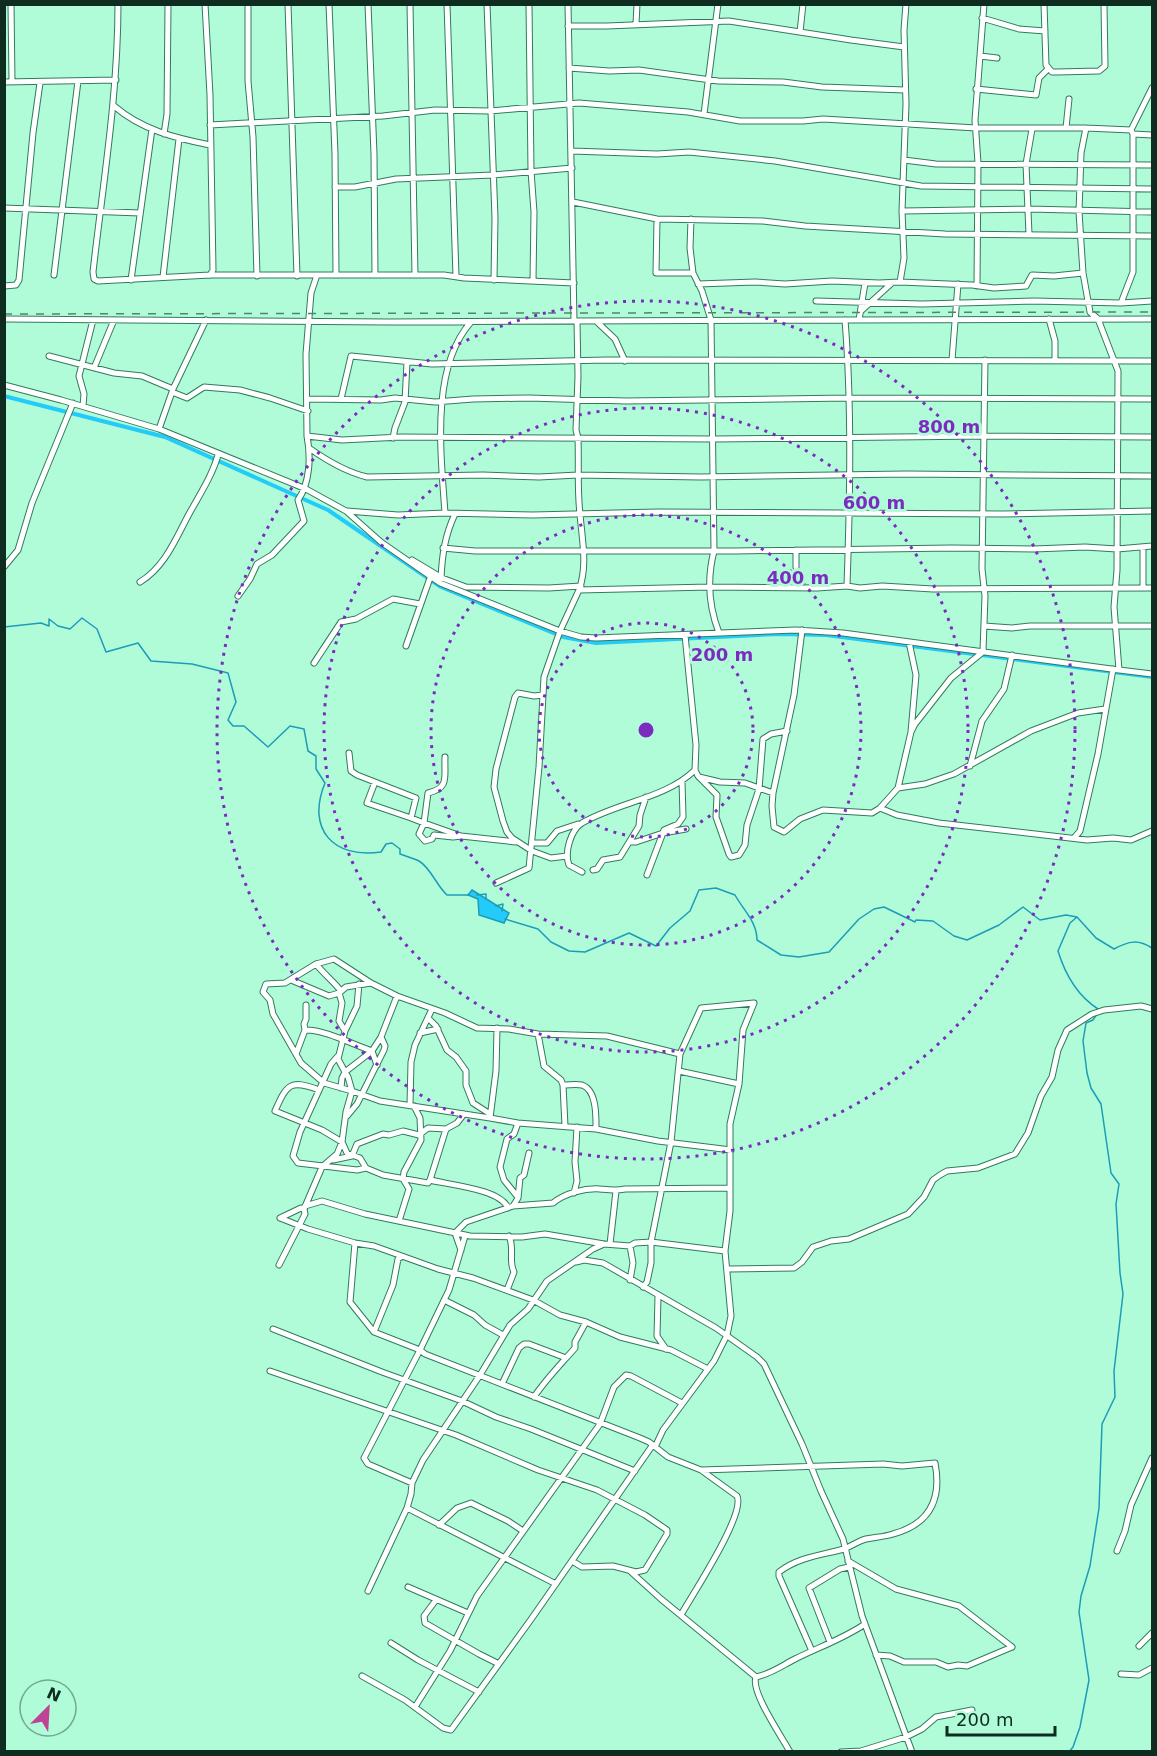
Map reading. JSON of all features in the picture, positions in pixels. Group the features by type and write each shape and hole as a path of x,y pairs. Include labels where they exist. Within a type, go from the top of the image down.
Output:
{"street":[{"path":"118,4 114,106 99,212 94,279 98,281 210,275 375,274 574,283"},
{"path":"164,134 167,114 168,4"},
{"path":"205,4 213,232 213,270 210,275"},
{"path":"248,4 247,43 257,276"},
{"path":"288,4 297,276"},
{"path":"329,4 336,275"},
{"path":"368,4 375,274"},
{"path":"410,4 415,275"},
{"path":"447,4 456,276"},
{"path":"487,4 494,279"},
{"path":"529,4 531,171 534,212 533,281"},
{"path":"496,883 529,868 547,665 580,588 584,573 576,429 578,361 575,321 568,4"},
{"path":"636,24 637,4"},
{"path":"704,114 718,4"},
{"path":"800,32 802,4"},
{"path":"900,282 904,266 902,211 906,4"},
{"path":"977,286 976,89 984,4"},
{"path":"1044,4 1048,69"},
{"path":"1048,69 1057,72 1103,69 1106,62 1104,4"},
{"path":"4,11 12,8 12,82"},
{"path":"982,18 1020,29 1045,31"},
{"path":"568,26 715,20 904,46"},
{"path":"980,56 997,58"},
{"path":"570,68 609,71 639,70 708,80 783,82 822,87 905,90"},
{"path":"976,89 1036,95 1039,78 1048,69"},
{"path":"4,82 116,80"},
{"path":"54,275 78,81"},
{"path":"4,286 16,286 19,280 40,83"},
{"path":"1121,303 1133,272 1132,132 1152,88"},
{"path":"1066,128 1069,99"},
{"path":"210,125 412,114 435,110 490,111 571,104 704,114 740,121 823,119 976,128 1086,128 1152,135"},
{"path":"114,106 135,122 164,134 210,145"},
{"path":"1074,839 1080,831 1098,754 1105,709 1116,669 1114,588 1117,549 1118,371 1098,319 1090,312 1083,273 1079,212 1083,141 1086,128"},
{"path":"131,280 152,129"},
{"path":"1029,234 1026,164 1032,129"},
{"path":"163,277 179,139"},
{"path":"572,151 657,154 689,152 775,161 904,183 948,187 978,185 1152,189"},
{"path":"904,160 936,164 1152,165"},
{"path":"335,187 355,187 396,179 493,175 572,168"},
{"path":"573,202 657,219 763,221 805,226 945,234 1152,236"},
{"path":"4,207 140,213"},
{"path":"902,211 1152,212"},
{"path":"657,219 656,273 693,273"},
{"path":"691,219 690,248 693,273 711,320 714,551 710,587 712,611 719,633"},
{"path":"698,284 748,282 779,284 832,281 958,284 994,288 1024,286 1028,284 1032,275 1054,276 1083,273"},
{"path":"238,596 257,564 272,555 304,523 298,501 306,489 309,448 306,354 311,294 317,275"},
{"path":"859,320 865,283"},
{"path":"861,311 892,283"},
{"path":"952,360 958,284"},
{"path":"816,301 1121,303 1152,301"},
{"path":"1049,319 1055,341 1055,361"},
{"path":"4,320 471,322 1152,319"},
{"path":"83,406 84,394 79,380 93,320"},
{"path":"94,368 114,320"},
{"path":"159,429 173,391 206,320"},
{"path":"845,320 849,361 850,476 847,586"},
{"path":"596,321 615,339 625,361"},
{"path":"445,513 441,438 443,385 459,337 471,322"},
{"path":"49,356 114,374 142,376 187,398 204,387 240,390 308,411"},
{"path":"342,399 350,356 407,362 449,363 1152,361"},
{"path":"911,732 921,715 951,678 983,651 985,360"},
{"path":"393,438 406,398 407,362"},
{"path":"4,385 159,429 306,489 346,510 381,542 430,578 461,586 1152,588"},
{"path":"308,399 406,398 441,402 473,399 1152,399"},
{"path":"4,567 18,550 35,497 73,403"},
{"path":"307,436 342,440 393,438 1152,437"},
{"path":"309,448 325,459 359,475 410,477 1152,476"},
{"path":"140,582 153,573 173,546 204,488 218,454"},
{"path":"346,510 398,515 1152,511"},
{"path":"441,580 443,548 455,514"},
{"path":"381,542 391,546 441,580 560,631 581,637 596,639 802,630 843,633 1152,674"},
{"path":"443,548 475,551 714,551 1085,547 1117,549 1152,546"},
{"path":"1143,547 1143,588"},
{"path":"796,550 796,567"},
{"path":"406,646 430,578"},
{"path":"315,663 341,622 356,619 393,599 420,604"},
{"path":"984,626 1012,628 1152,626"},
{"path":"802,630 794,695 773,793 772,824 784,832 800,819 823,810 872,813 880,808 898,788 911,732 916,675 909,642"},
{"path":"685,635 697,773 717,795 716,818 731,856 739,855 745,845 747,825 759,789 763,739 771,734 787,731"},
{"path":"970,766 982,721 1004,689 1012,655"},
{"path":"543,695 518,693 515,697 496,769 494,787 507,832 532,851 551,858 567,856"},
{"path":"898,788 936,781 970,766 1019,737 1045,725 1078,713 1105,709"},
{"path":"349,753 351,771 416,798 411,818"},
{"path":"445,757 444,785 440,790 428,793 424,823 419,834 425,842 432,839 434,835 461,836"},
{"path":"532,843 547,843 557,831 646,797 697,773 720,782 745,783 773,793"},
{"path":"647,875 663,833 678,825 683,817 682,781"},
{"path":"375,782 367,803 461,836 521,843"},
{"path":"593,870 597,869 603,860 620,856 639,826 646,797"},
{"path":"880,808 897,815 939,824 1074,839 1127,840 1152,831"},
{"path":"582,823 573,832 567,856 569,865 582,872"},
{"path":"630,842 686,829"},
{"path":"680,1054 607,1036 538,1034 497,1028 477,1028 397,996 371,983 334,959 316,964 285,983 266,984 263,992 270,1000 273,1014 303,1066 324,1083 380,1101 412,1105 438,1112 490,1116 518,1123 596,1129 731,1150"},
{"path":"316,964 328,979 338,986 342,1003 339,1021 345,1031"},
{"path":"291,980 325,995 333,996 346,987 371,983"},
{"path":"359,984 357,1006 345,1031 338,1056 304,1123 294,1152 295,1160 301,1165 357,1170 366,1168 383,1175 403,1179 426,1183 430,1180 475,1189 503,1201 510,1207"},
{"path":"341,1088 342,1076 345,1072 372,1051 381,1037 397,996"},
{"path":"362,1676 415,1707 443,1728 451,1730 721,1350 732,1311 725,1251 730,1211 730,1124 738,1084 743,1030 754,1003 701,1008 680,1054 671,1142 660,1190 651,1242 651,1263 645,1285"},
{"path":"296,1054 305,1030 306,1005"},
{"path":"728,1269 794,1268 802,1262 813,1246 849,1239 908,1214 924,1197 933,1180 940,1174 947,1171 978,1168 1015,1154 1028,1133 1041,1096 1052,1077 1058,1050 1067,1030 1092,1014 1104,1010 1141,1006 1152,1009"},
{"path":"399,1221 409,1189 403,1179 406,1167 421,1142 420,1118 412,1105 411,1062 420,1033 432,1009"},
{"path":"428,1018 438,1029 447,1050 456,1057 467,1073 466,1085 473,1103 490,1116"},
{"path":"490,1116 496,1071 497,1028"},
{"path":"420,1033 438,1029"},
{"path":"305,1030 316,1030 372,1051"},
{"path":"538,1034 544,1066 561,1080 563,1085 565,1126"},
{"path":"347,1116 356,1106 385,1047 381,1037"},
{"path":"372,1051 377,1065"},
{"path":"279,1265 305,1214 304,1207 322,1167 338,1154 342,1142 352,1091 338,1056"},
{"path":"679,1071 738,1084"},
{"path":"320,1090 304,1084 295,1084 283,1093 275,1111 342,1142 347,1153 360,1158 366,1168"},
{"path":"563,1085 581,1085 588,1089 596,1107 596,1129"},
{"path":"352,1156 357,1144 383,1134 389,1135 402,1131 421,1134 428,1128 446,1129 457,1123 464,1114"},
{"path":"518,1123 514,1133 507,1139 500,1167 504,1180 523,1204"},
{"path":"574,1193 577,1181 575,1162 577,1127"},
{"path":"430,1180 446,1129"},
{"path":"510,1207 518,1197 520,1178 524,1175 529,1153"},
{"path":"330,1161 352,1156"},
{"path":"455,1233 466,1222 510,1207 553,1203 574,1193 599,1189 616,1191 730,1188"},
{"path":"607,1244 616,1191"},
{"path":"708,1369 666,1348 620,1337 586,1322 560,1315 533,1300 507,1290 401,1257 374,1246 355,1243 299,1226 280,1218 322,1201 364,1214 465,1236 545,1234 607,1244 630,1246 635,1243 651,1242 725,1251"},
{"path":"455,1233 461,1250"},
{"path":"412,1483 364,1461 444,1300 455,1273 465,1236"},
{"path":"507,1290 514,1272 511,1266 513,1245 509,1236"},
{"path":"355,1243 350,1302 374,1332 652,1445 668,1457 700,1470 737,1496 739,1505 730,1530 681,1615"},
{"path":"368,1591 407,1508 412,1483 423,1460 480,1375 503,1335 515,1319 528,1309 548,1281 593,1249 607,1244"},
{"path":"630,1246 633,1263 630,1280"},
{"path":"374,1332 393,1285 398,1259 401,1257"},
{"path":"576,1262 584,1260 603,1263 630,1280 645,1285 649,1291 727,1335 764,1364 802,1444 846,1548 865,1624 912,1752"},
{"path":"658,1296 657,1336 666,1348"},
{"path":"444,1300 474,1315 485,1325 503,1335"},
{"path":"534,1397 575,1348 575,1342 586,1322"},
{"path":"273,1329 462,1401 496,1417 635,1471"},
{"path":"648,1344 657,1336"},
{"path":"502,1384 519,1348 524,1344 566,1358"},
{"path":"270,1371 388,1411 616,1499 667,1530 667,1534 645,1570 636,1572 613,1566 582,1567 572,1561"},
{"path":"415,1707 455,1640 468,1613 504,1556 600,1424 614,1388 626,1375 682,1404"},
{"path":"1117,1551 1125,1531 1131,1505 1152,1458"},
{"path":"700,1470 883,1464 903,1466 934,1462 936,1464 934,1500 931,1509 922,1520 906,1530 813,1556 779,1572 812,1651"},
{"path":"439,1525 457,1508 471,1503 523,1531"},
{"path":"407,1508 556,1584"},
{"path":"850,1567 858,1566"},
{"path":"830,1642 809,1587 840,1569 858,1566 896,1588 959,1606 1012,1647 967,1666 948,1667 936,1662 904,1662 890,1656 876,1655"},
{"path":"630,1570 642,1583 756,1677"},
{"path":"408,1587 468,1613"},
{"path":"436,1600 424,1620 438,1631 499,1664"},
{"path":"756,1677 778,1669 850,1634 865,1624"},
{"path":"1139,1646 1152,1633"},
{"path":"391,1642 418,1660 479,1692"},
{"path":"1121,1674 1138,1675 1152,1668"},
{"path":"756,1677 754,1682 760,1699 790,1752"},
{"path":"841,1752 861,1751 906,1737 922,1730 936,1717 972,1710"}],"water":[{"path":"472,890 509,913 504,923 479,915 478,899 468,895"}],"waterway":[{"path":"4,396 165,437 328,510 441,587 563,637 596,643 779,634 826,635 1152,677"},
{"path":"4,627 41,623 49,626 49,619 58,626 70,629 82,618 97,629 106,652 138,643 151,661 192,664 228,673 236,702 228,720 233,726 244,726 268,747 290,726 304,729 308,751 316,756 316,769 325,783 320,799 319,814 322,827 328,837 349,851 364,853 381,852 386,844 392,843 400,849 400,854 423,864 447,895 469,895"},
{"path":"505,919 538,929 551,942 569,951 585,952 629,933 656,946 670,928 690,911 699,890 716,888 735,895 752,922 757,940 781,955 799,957 829,952 859,919 874,909 884,907 915,922 916,920 933,921 954,936 967,940 999,925 1023,907 1040,920 1066,915 1077,917 1096,938 1114,949 1133,942 1152,948"},
{"path":"477,895 486,894 486,899"},
{"path":"496,906 503,904 502,911"},
{"path":"1077,917 1070,923 1058,951 1073,984 1084,998 1098,1009"},
{"path":"1069,1752 1080,1727 1089,1680 1079,1612 1090,1566 1099,1508 1102,1424 1115,1397 1114,1371 1123,1294 1116,1204 1119,1184 1111,1173 1101,1104 1091,1088 1083,1041 1086,1023 1093,1020 1097,1014"}],"railway":[{"path":"4,314 1152,312"}]}
